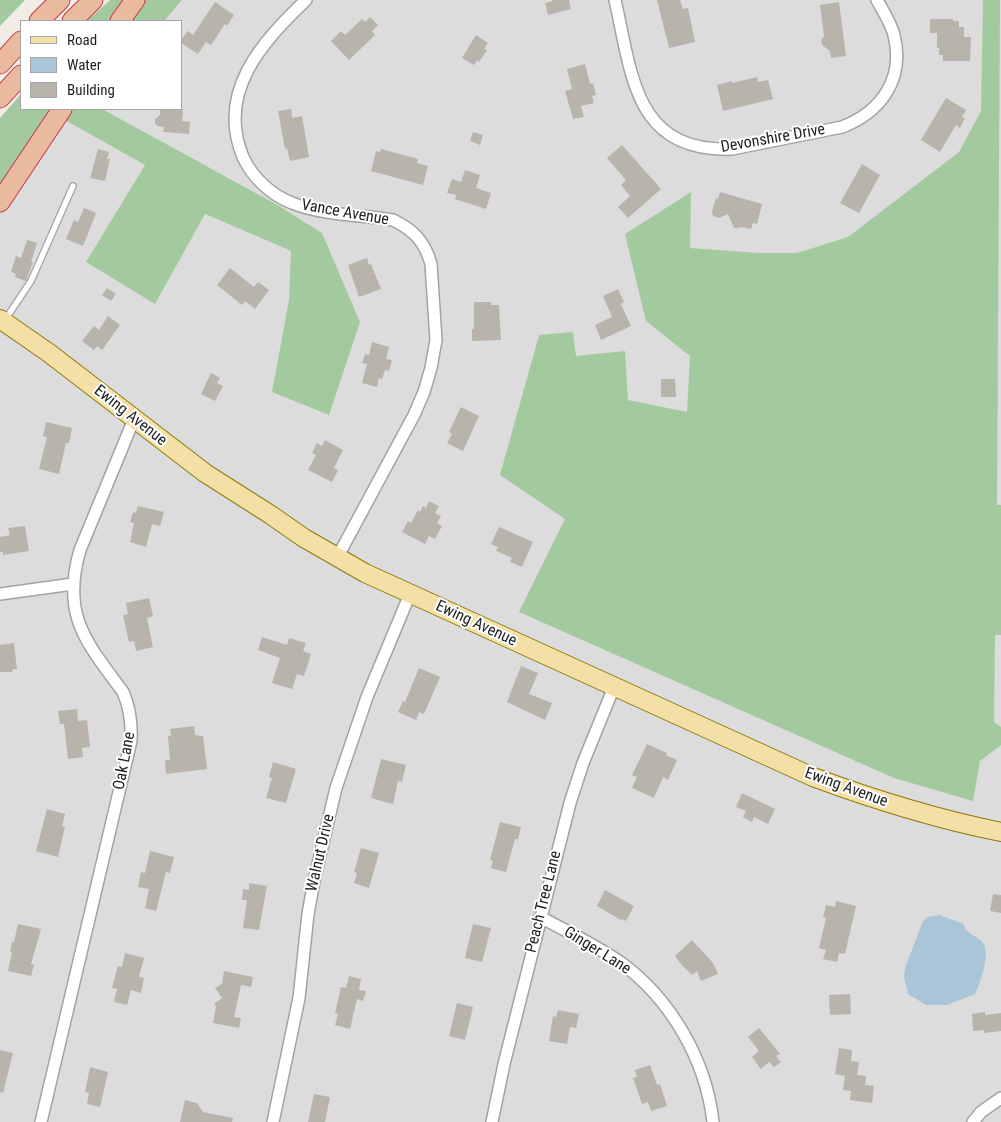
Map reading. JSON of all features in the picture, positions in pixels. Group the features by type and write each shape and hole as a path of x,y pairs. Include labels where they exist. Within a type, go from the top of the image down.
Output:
{"highway":[{"path":"41,20 60,0"},
{"path":"73,20 93,0"},
{"path":"121,20 135,0"},
{"path":"0,64 20,42"},
{"path":"0,98 20,76"},
{"path":"0,202 61,110"}],"main road":[{"name":"Ewing Avenue","path":"2,320 205,473 337,558 410,594 813,777 864,796 914,811 1001,832"}],"street":[{"name":"Vance Avenue","path":"306,0 281,24 266,42 250,65 241,84 234,113 235,131 239,147 253,174 264,186 291,203 308,208 393,220 414,233 422,242 431,264 436,340 431,368 414,415 337,558"},
{"name":"Devonshire Drive","path":"615,0 634,85 648,113 668,133 682,141 698,147 732,149 842,127 856,122 870,113 881,102 889,88 896,62 896,47 894,33 877,0"},
{"name":"Oak Lane","path":"41,1122 131,741 132,726 126,699 81,630 75,612 73,584 80,550 134,419"},
{"path":"0,594 73,584"},
{"name":"Walnut Drive","path":"273,1122 299,998 308,914 314,881 332,806 364,706 410,594"},
{"name":"Peach Tree Lane","path":"492,1122 504,1064 570,803 583,763 614,687"},
{"name":"Ginger Lane","path":"540,917 600,949 639,979 659,999 689,1044 699,1066 707,1090 713,1122"},
{"path":"972,1122 981,1112 1001,1098"}],"lane":[{"path":"2,320 31,281 73,186"}],"shaded area":[{"path":"171,0 1001,0 1001,1122 0,1122 0,189 54,114 145,165 86,263 205,214 291,251 289,300 322,233 276,204 218,172 94,110 182,110 182,20 152,20"}],"green space":[{"path":"0,0 25,0 0,26"},
{"path":"110,0 182,0 165,20 88,20"},
{"path":"983,0 1000,0 997,505 1001,505 1001,635 995,635 994,722 1001,727 1001,745 980,761 973,801 894,778 519,612 565,519 500,475 539,335 573,332 576,356 625,351 628,400 687,412 690,356 646,321 625,234 691,192 690,248 759,253 797,253 848,237 959,152 981,111"},
{"path":"20,95 20,110 104,110 276,204 322,233 360,322 329,415 272,392 289,300 291,251 205,214 155,304 86,262 145,165 54,114 0,189 0,118"}],"water":[{"path":"939,915 964,924 969,933 981,940 985,948 985,961 975,994 947,1005 926,1005 908,994 904,977 905,968 923,921 928,917"}],"building":[{"path":"552,0 569,0 571,9 548,15 545,3"},
{"path":"657,0 680,0 683,9 688,8 695,42 669,48"},
{"path":"215,2 234,15 227,26 225,24 211,45 206,42 198,54 182,44 182,39 188,31 193,35"},
{"path":"839,2 846,56 831,58 830,51 822,45 821,40 824,36 820,5"},
{"path":"370,17 378,25 372,31 375,35 349,60 331,41 341,31 345,35 362,19 365,22"},
{"path":"930,19 953,19 953,21 959,21 959,27 964,27 964,37 971,37 970,61 943,61 943,55 939,55 939,48 937,48 937,33 930,33"},
{"path":"476,35 488,43 484,49 487,50 479,62 477,60 474,65 462,58"},
{"path":"585,64 590,84 593,83 596,95 592,96 594,103 581,106 584,117 573,119 565,91 572,89 567,69"},
{"path":"757,77 758,82 768,80 773,99 723,111 717,85"},
{"path":"946,98 966,110 962,117 965,118 960,128 956,125 940,152 921,140"},
{"path":"183,109 182,121 190,122 189,134 163,132 164,127 157,126 155,123 155,119 160,115 160,110"},
{"path":"291,109 292,118 302,116 309,157 290,161 287,148 285,149 278,111"},
{"path":"473,132 483,135 480,145 470,141"},
{"path":"622,145 661,189 628,218 618,207 630,196 621,185 626,180 607,158"},
{"path":"98,149 109,152 107,159 110,159 105,181 90,178"},
{"path":"381,149 418,159 417,163 428,166 423,185 371,171 376,151 380,152"},
{"path":"862,164 880,175 859,213 840,203"},
{"path":"465,170 480,175 476,188 491,193 486,209 455,199 456,195 447,193 452,179 461,182"},
{"path":"720,192 762,204 757,224 753,223 751,229 734,228 728,214 719,218 713,216 712,212 716,198 718,199"},
{"path":"84,208 96,213 83,246 66,239 74,220 78,222"},
{"path":"27,240 37,243 26,281 15,277 16,274 11,272 16,256 21,258"},
{"path":"367,258 381,289 359,297 348,265"},
{"path":"230,268 254,287 258,282 269,290 255,309 245,301 242,305 217,285"},
{"path":"107,288 116,294 111,301 102,295"},
{"path":"618,289 624,302 621,304 631,326 601,340 595,325 612,317 603,296"},
{"path":"474,302 491,302 491,305 499,305 501,340 472,341"},
{"path":"108,316 120,325 102,350 97,346 94,350 82,341 94,326 99,330"},
{"path":"372,342 389,347 386,359 392,360 389,371 385,370 382,379 379,378 377,387 362,383 367,364 362,363 365,354 369,355"},
{"path":"211,373 220,378 217,383 223,386 215,401 201,394"},
{"path":"661,379 675,379 676,397 661,397"},
{"path":"461,407 479,416 463,451 447,443 452,434 449,432"},
{"path":"46,422 72,428 69,443 66,443 59,474 39,469 47,437 43,436"},
{"path":"325,440 343,450 334,468 338,470 332,482 308,470 316,455 312,453 317,443 322,446"},
{"path":"429,501 439,506 435,513 441,516 437,523 442,526 435,539 429,536 425,544 402,532 408,521 411,523 418,510 420,512 423,506 426,508"},
{"path":"138,506 164,512 160,526 152,524 146,547 130,542 134,523 130,522 133,512 136,513"},
{"path":"25,526 29,551 3,555 3,552 0,552 0,537 10,535 8,528"},
{"path":"499,527 533,542 522,567 510,562 512,558 496,551 498,547 491,544"},
{"path":"149,598 153,616 147,618 153,647 136,651 134,641 129,642 123,615 128,614 126,603"},
{"path":"262,637 287,645 289,638 306,643 303,651 311,654 304,676 297,674 292,689 272,683 280,658 258,650"},
{"path":"14,643 17,669 13,669 12,672 0,672 0,645"},
{"path":"521,666 538,673 529,694 552,703 545,720 507,702"},
{"path":"419,668 440,677 424,714 419,712 416,720 398,712 403,701 405,702"},
{"path":"77,709 78,721 87,720 90,747 82,748 83,757 68,759 64,724 60,724 58,711"},
{"path":"194,726 195,735 203,736 207,769 166,774 165,760 170,760 168,736 171,736 170,729"},
{"path":"647,744 677,760 668,780 663,777 654,798 632,788 637,777 632,775"},
{"path":"381,759 406,765 402,782 398,781 393,804 371,798"},
{"path":"273,762 296,769 286,803 266,798 272,778 269,777"},
{"path":"742,793 775,809 768,824 754,817 752,822 743,817 746,811 736,807"},
{"path":"47,809 65,814 62,826 65,827 58,857 36,851"},
{"path":"500,822 521,827 518,839 515,839 506,872 491,868 493,861 490,860"},
{"path":"361,848 379,853 369,888 354,883 357,873 354,872"},
{"path":"150,851 174,857 170,873 166,872 156,911 145,908 149,889 138,887 141,872 145,873"},
{"path":"249,883 267,886 259,930 243,928 247,900 242,900 243,889 249,890"},
{"path":"605,890 634,906 626,921 597,906"},
{"path":"993,894 1001,895 1001,913 990,911"},
{"path":"836,901 856,906 845,954 839,953 837,962 823,959 826,950 819,948 826,918 823,917 826,905 835,907"},
{"path":"18,924 41,929 31,964 34,965 31,976 8,971 12,952 10,951"},
{"path":"473,924 491,928 482,962 465,958"},
{"path":"692,940 713,963 718,974 701,981 697,971 692,975 680,963 675,956"},
{"path":"125,953 144,958 139,977 144,978 141,993 131,990 127,1005 114,1002 117,989 112,988 118,966 122,967"},
{"path":"224,971 253,977 251,987 241,985 234,1017 241,1018 239,1028 213,1023 216,1007 214,1004 222,998 215,988 222,984"},
{"path":"349,976 361,979 359,990 366,991 363,1001 357,999 350,1029 335,1025 338,1014 335,1013 341,987 346,988"},
{"path":"850,994 851,1014 830,1015 829,995"},
{"path":"457,1003 473,1007 465,1040 449,1036"},
{"path":"558,1010 579,1014 576,1028 570,1027 567,1044 549,1041 553,1016 556,1017"},
{"path":"985,1012 985,1015 1001,1013 1001,1031 984,1033 984,1030 973,1031 972,1014"},
{"path":"759,1028 780,1054 776,1056 781,1062 774,1067 769,1062 761,1069 752,1057 759,1051 748,1037"},
{"path":"839,1048 852,1050 851,1061 859,1062 857,1075 866,1076 865,1085 874,1086 872,1103 850,1100 851,1091 843,1090 845,1076 835,1074"},
{"path":"0,1050 13,1053 3,1093 0,1092"},
{"path":"650,1065 657,1085 660,1084 667,1106 651,1111 648,1102 642,1104 633,1078 637,1077 635,1070"},
{"path":"90,1067 108,1072 100,1107 87,1104 89,1093 85,1092"},
{"path":"314,1094 330,1097 325,1122 308,1122"},
{"path":"185,1100 197,1103 203,1112 233,1118 232,1122 180,1122"}]}
